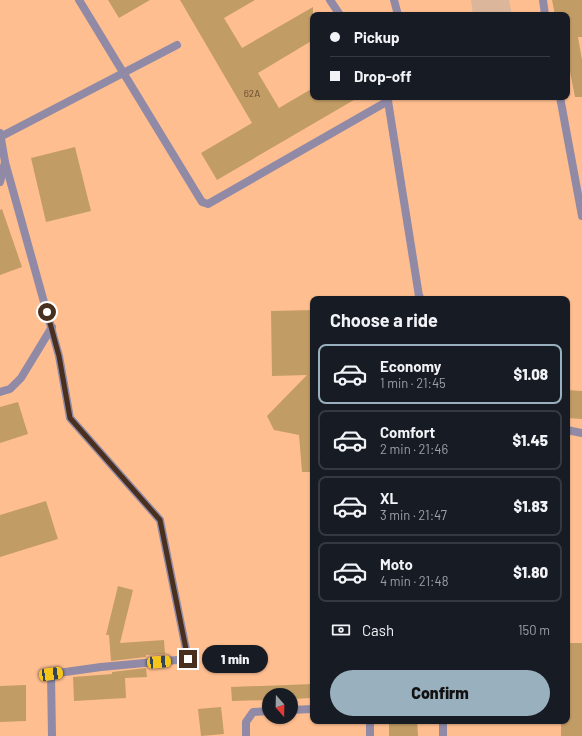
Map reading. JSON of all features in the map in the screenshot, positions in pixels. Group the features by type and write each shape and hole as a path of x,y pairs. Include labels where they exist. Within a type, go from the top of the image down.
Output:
{"street":[{"path":"79,0 202,202 208,204 385,100"},
{"path":"330,0 338,12"},
{"path":"394,0 397,12"},
{"path":"543,0 545,12"},
{"path":"52,736 51,674 101,667 188,659 160,520 70,418 59,356 52,327 5,162 1,135 177,46"},
{"path":"387,100 420,296"},
{"path":"561,100 582,216"},
{"path":"0,182 5,162"},
{"path":"0,392 10,389 20,378 52,327"},
{"path":"570,431 582,433"},
{"path":"298,710 310,709"},
{"path":"246,736 246,722 253,712 262,711"},
{"path":"370,724 370,736"},
{"path":"443,724 443,736"}],"shaded area":[{"path":"471,0 509,0 511,12 473,12"}],"building":[{"path":"108,0 150,0 119,18"},
{"path":"180,0 255,0 224,18 242,48 313,7 313,12 310,12 310,42 258,73 279,108 310,90 310,100 354,100 217,180 201,153 252,123"},
{"path":"552,0 582,0 582,37 578,37 582,60 582,97 575,97 570,71 570,12 554,12"},
{"path":"75,147 91,211 46,222 31,158"},
{"path":"2,209 22,267 0,275 0,210"},
{"path":"310,310 310,472 302,472 299,435 274,430 267,416 307,375 272,376 271,311"},
{"path":"570,390 582,391 582,419 570,418"},
{"path":"18,402 28,434 0,443 0,407"},
{"path":"46,501 58,539 0,557 0,515"},
{"path":"118,586 133,590 120,643 164,640 165,654 146,655 146,657 111,661 109,635 106,635"},
{"path":"570,643 582,643 582,736 561,736 561,724 570,724"},
{"path":"146,668 147,677 125,678 126,698 74,701 73,677 112,674 112,672"},
{"path":"310,684 310,698 298,699 298,688 262,688 262,700 232,701 231,687"},
{"path":"26,685 26,721 0,722 0,686"},
{"path":"221,707 224,734 201,736 198,709"},
{"path":"389,724 417,724 418,736 389,736"}],"route":[{"path":"47,312 59,356 70,418 160,520 188,659"}]}
